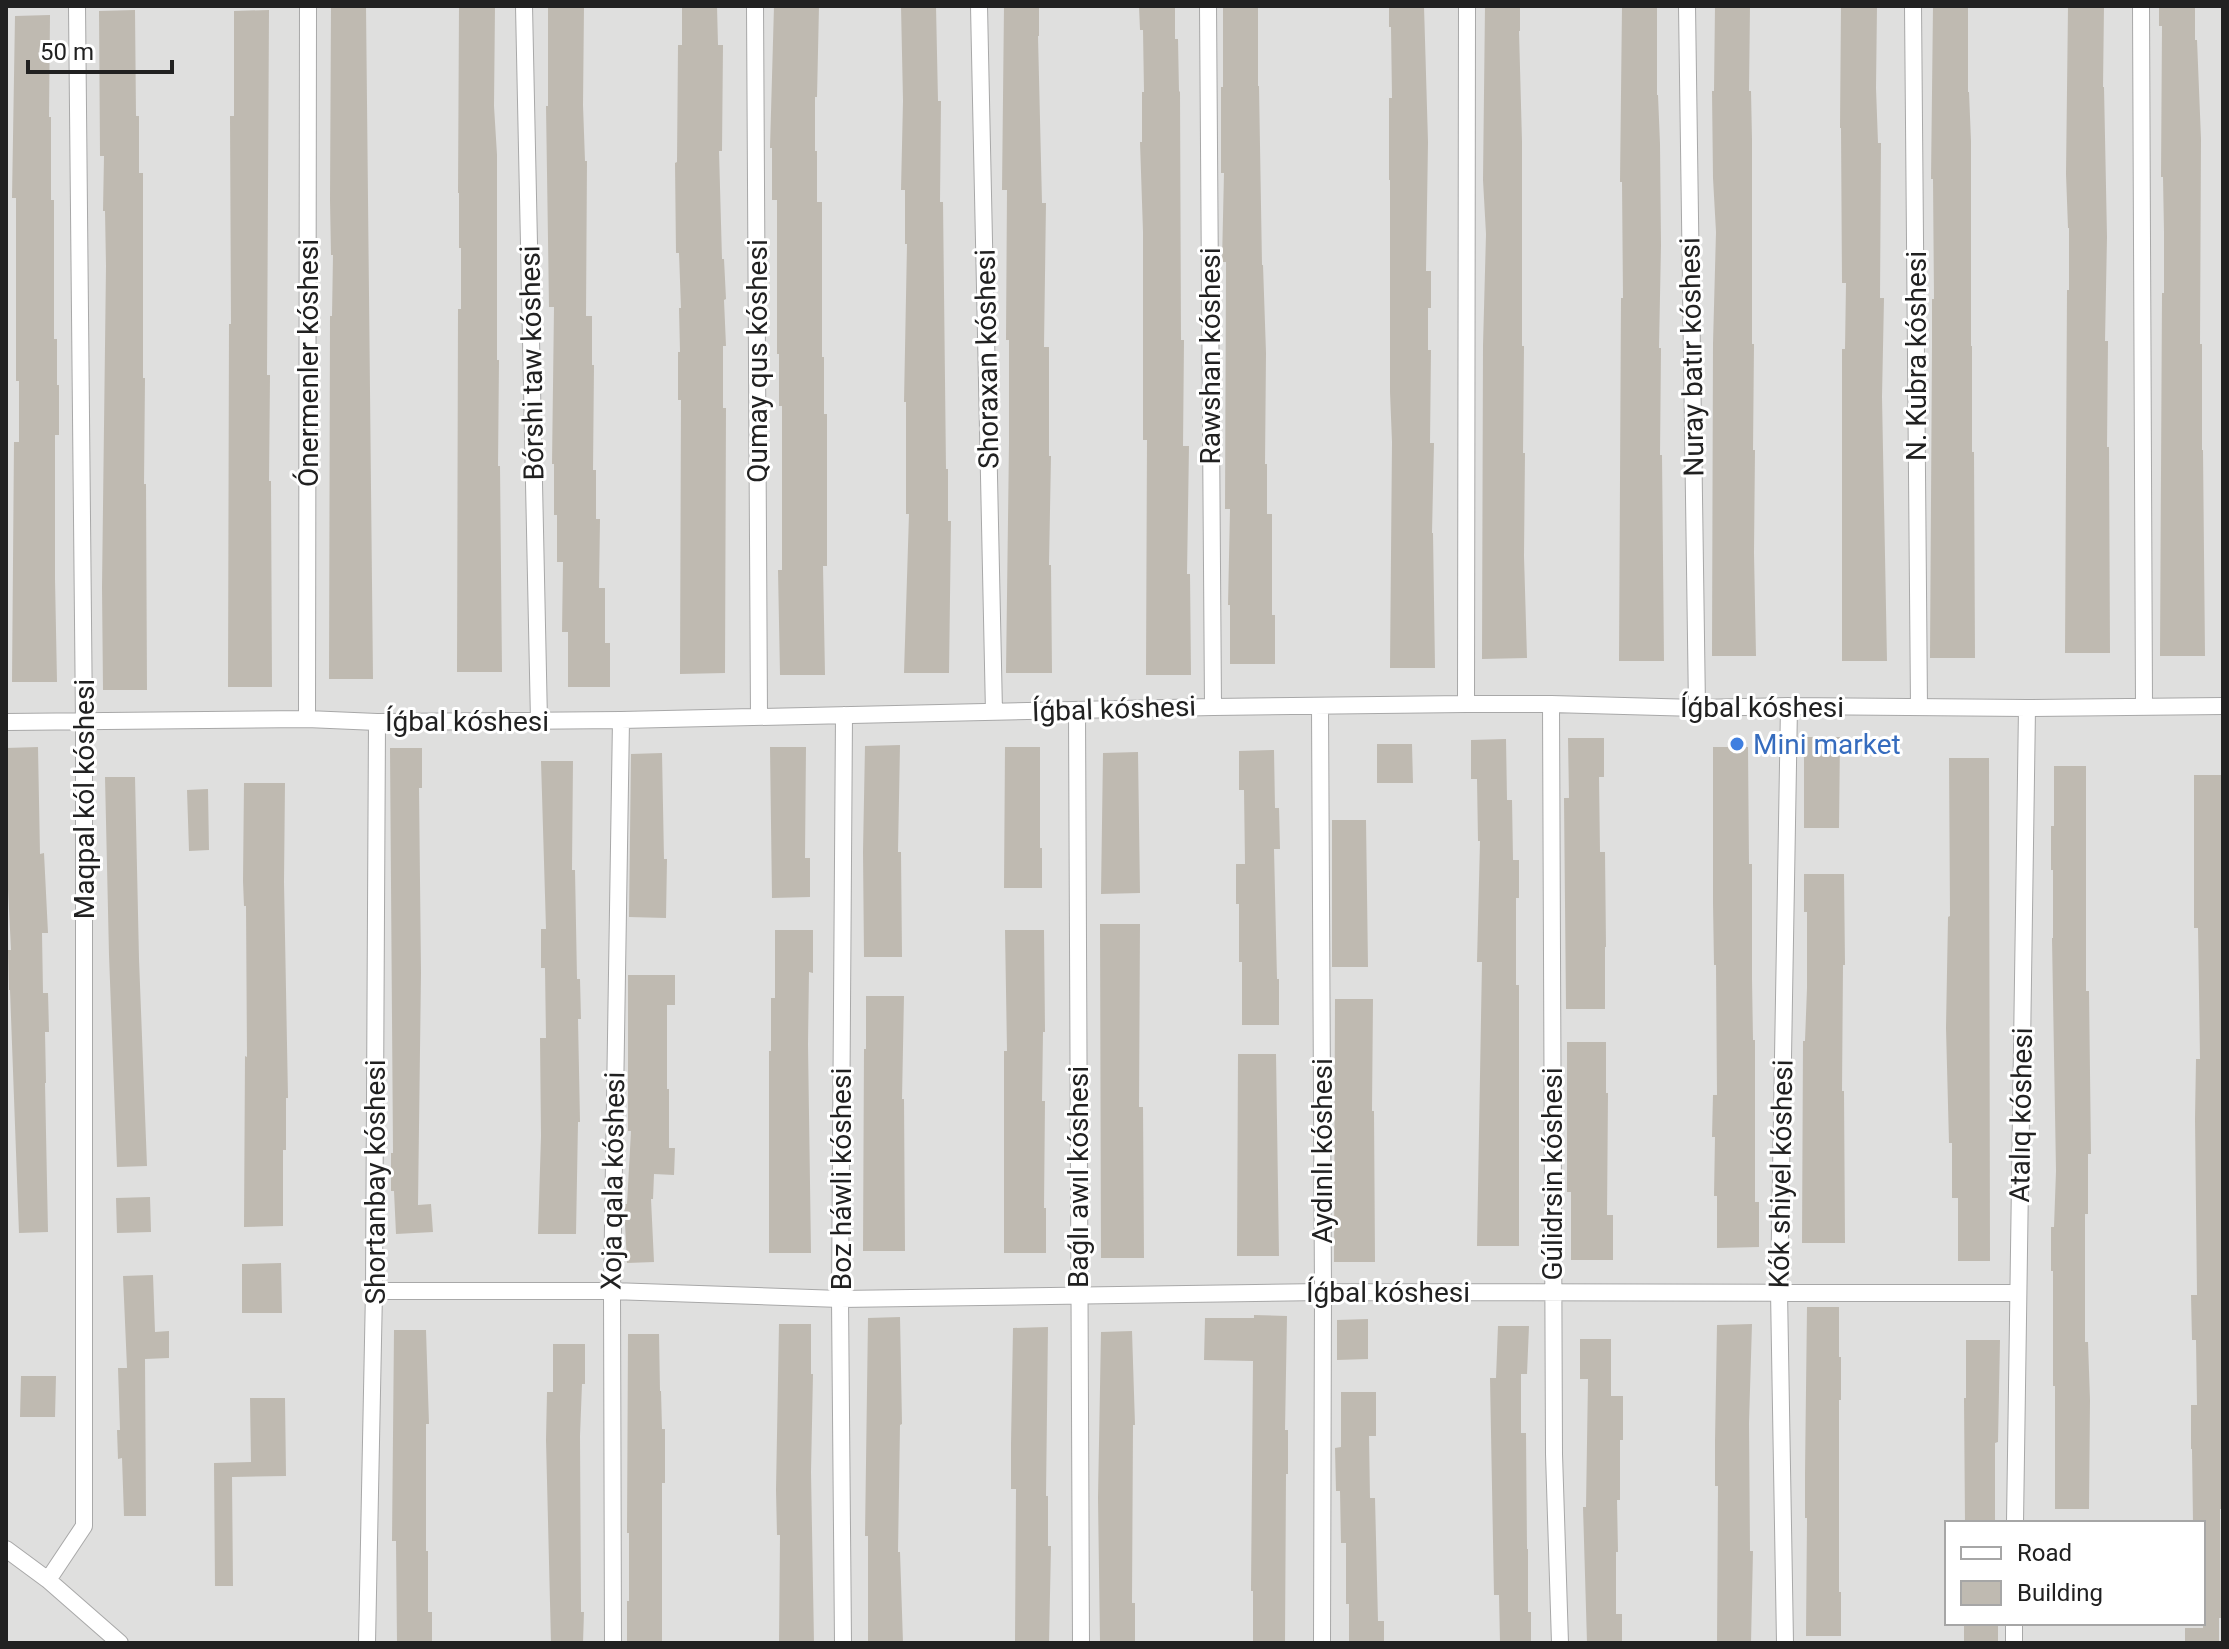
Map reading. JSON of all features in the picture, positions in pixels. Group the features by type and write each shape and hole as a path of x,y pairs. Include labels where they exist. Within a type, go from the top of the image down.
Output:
{"street":[{"name":"Maqpal kól kóshesi","path":"48,1580 84,1526 84,723 77,6"},
{"name":"Ónermenler kóshesi","path":"307,719 308,6"},
{"name":"Bórshi taw kóshesi","path":"524,6 539,721"},
{"name":"Qumay qus kóshesi","path":"755,6 759,717"},
{"name":"Shoraxan kóshesi","path":"979,6 994,712"},
{"name":"Rawshan kóshesi","path":"1208,6 1213,707"},
{"path":"1466,704 1467,6"},
{"name":"Nuray batır kóshesi","path":"1687,6 1697,708"},
{"name":"N. Kubra kóshesi","path":"1913,6 1919,707"},
{"path":"2141,6 2144,706"},
{"name":"Íǵbal kóshesi","path":"6,722 621,720 1466,704 1697,708 2223,706"},
{"name":"Gúlidrsin kóshesi","path":"1551,704 1554,1454 1560,1643"},
{"name":"Aydınlı kóshesi","path":"1320,706 1322,1643"},
{"name":"Kók shiyel kóshesi","path":"1785,1643 1779,1291 1789,706"},
{"name":"Atalıq kóshesi","path":"2015,1521 2027,708"},
{"name":"Baǵlı awıl kóshesi","path":"1077,711 1081,1643"},
{"name":"Boz háwli kóshesi","path":"843,1643 840,1299 844,715"},
{"name":"Xoja qala kóshesi","path":"613,1643 612,1291 621,720"},
{"name":"Shortanbay kóshesi","path":"367,1643 374,1291 377,722"},
{"name":"Íǵbal kóshesi","path":"374,1291 612,1291 840,1299 1323,1292 2018,1293"},
{"path":"6,1549 48,1580 120,1643"}],"shaded area":[{"path":"6,6 2223,6 2223,1643 6,1643"}],"building":[{"path":"331,6 366,6 373,679 329,679 330,316 333,255 330,200"},
{"path":"459,6 495,6 502,672 457,672 458,309 461,309"},
{"path":"548,6 584,6 586,316 592,316 593,470 596,470 596,519 600,519 599,588 605,588 605,643 610,643 610,687 568,687 568,632 562,632 563,562 557,562 552,464 554,307 549,307"},
{"path":"682,6 717,6 718,45 723,45 722,151 719,151 726,299 726,346 723,346 723,408 726,408 725,673 680,674 681,400 678,400 678,352 681,308 679,253 676,253 675,163"},
{"path":"774,6 819,6 815,151 817,202 822,202 822,357 824,414 827,414 827,566 823,566 825,675 780,675 778,570 782,570 782,406 779,406 777,354 777,200 772,200 770,148"},
{"path":"901,6 936,6 938,101 941,101 946,469 948,521 951,521 949,673 904,673 909,514 906,514 904,402 907,244 905,190 901,190"},
{"path":"1004,6 1039,6 1042,203 1046,203 1044,347 1049,347 1052,673 1006,673 1009,340 1006,340 1007,190 1002,190"},
{"path":"1139,6 1175,6 1175,39 1178,39 1183,446 1189,446 1187,574 1190,574 1191,675 1146,675 1147,440 1143,440 1140,142 1144,92 1143,30 1140,30"},
{"path":"1223,6 1258,6 1266,353 1265,464 1267,514 1272,514 1275,664 1230,664 1230,509 1225,509 1226,262 1222,262 1224,173 1221,173"},
{"path":"1389,6 1424,6 1428,142 1426,271 1431,271 1428,350 1431,350 1430,443 1434,443 1435,668 1390,668 1389,98 1392,98"},
{"path":"1485,6 1520,6 1527,658 1482,659"},
{"path":"1622,6 1657,6 1664,661 1619,661"},
{"path":"1715,6 1750,6 1756,656 1712,656 1716,232 1712,91"},
{"path":"1841,6 1877,6 1876,88 1878,143 1881,143 1880,298 1884,298 1882,397 1887,661 1842,661 1842,349 1845,349 1846,283 1842,283"},
{"path":"1933,6 1968,6 1975,658 1930,658"},
{"path":"2068,6 2104,6 2110,653 2065,653"},
{"path":"2159,6 2195,6 2201,139 2200,344 2205,656 2160,656 2164,232 2161,177 2162,26 2159,26"},
{"path":"135,10 136,116 139,116 139,173 143,173 147,690 103,690 106,266 104,156 100,156 99,11"},
{"path":"269,10 267,375 270,375 272,687 228,687 230,116 234,116 234,11"},
{"path":"50,15 54,339 57,339 59,385 59,435 55,435 57,682 12,682 14,442 19,442 16,198 12,198 15,16"},
{"path":"1804,737 1840,737 1839,828 1804,828"},
{"path":"1568,738 1604,738 1604,777 1599,777 1600,852 1605,852 1605,1009 1566,1009 1564,798 1569,798"},
{"path":"1506,739 1507,800 1512,800 1513,860 1519,860 1516,985 1519,985 1519,1246 1477,1246 1482,962 1477,962 1480,841 1477,779 1471,779 1471,740"},
{"path":"1377,744 1412,744 1413,783 1377,783"},
{"path":"900,745 898,852 901,852 902,957 864,957 865,746"},
{"path":"38,747 40,854 44,853 48,933 42,933 43,993 48,993 49,1032 45,1032 48,1232 19,1233 9,990 8,950 11,950 6,849 6,748"},
{"path":"770,747 806,747 805,858 810,858 810,897 772,898"},
{"path":"1005,747 1040,747 1042,888 1004,888"},
{"path":"1713,747 1748,747 1755,1040 1755,1202 1759,1202 1759,1247 1717,1248 1715,1137 1712,1137 1713,1095 1717,1095"},
{"path":"390,748 422,748 422,788 419,788 421,973 418,1205 431,1204 433,1232 396,1234 394,1191 391,1191"},
{"path":"1274,750 1275,808 1279,808 1280,849 1274,849 1279,1025 1242,1025 1236,864 1245,864 1244,790 1239,790 1239,751"},
{"path":"1138,752 1140,893 1101,894 1103,753"},
{"path":"662,753 664,859 667,859 666,918 629,917 631,754"},
{"path":"1949,758 1989,758 1990,1261 1958,1261 1958,1198 1952,1198 1946,1028 1950,916"},
{"path":"541,761 573,761 572,870 575,870 581,1019 578,1019 580,1122 576,1234 538,1234 540,1038 546,1038 545,968 541,968 541,929 546,929"},
{"path":"2054,766 2086,766 2086,991 2089,991 2091,1154 2088,1154 2088,1214 2085,1214 2085,1342 2088,1342 2090,1400 2089,1509 2055,1509 2051,1271 2056,1171 2051,870"},
{"path":"2194,775 2223,775 2223,1509 2220,1509 2219,1643 2185,1643 2185,1628 2203,1628 2205,1625 2205,1521 2193,1521 2191,1449 2191,1405 2197,1405 2196,1340 2192,1340 2191,1295 2197,1295 2195,1119 2196,1059 2200,1059 2198,928 2194,928"},
{"path":"105,777 135,777 147,1166 117,1167"},
{"path":"244,783 285,783 288,1098 286,1150 283,1150 283,1226 244,1227 247,1057"},
{"path":"208,789 209,850 189,851 187,790"},
{"path":"1332,820 1366,820 1368,967 1332,967"},
{"path":"1804,874 1844,874 1842,1091 1845,1243 1802,1243 1803,1041 1807,988"},
{"path":"1100,924 1140,924 1139,1107 1143,1107 1144,1258 1101,1258"},
{"path":"775,930 813,930 808,1044 811,1253 769,1253 769,1051 771,998 775,998"},
{"path":"1005,930 1044,930 1042,1101 1045,1101 1046,1253 1004,1253"},
{"path":"628,975 675,975 675,1005 667,1005 669,1148 675,1148 674,1175 654,1174 651,1199 654,1262 627,1263 624,1204 627,1204 631,1131 628,1131"},
{"path":"866,996 904,996 902,1099 905,1251 863,1251"},
{"path":"1335,999 1373,999 1375,1262 1334,1262"},
{"path":"1567,1042 1606,1042 1607,1215 1613,1215 1613,1260 1571,1260 1571,1192 1567,1192"},
{"path":"1238,1054 1276,1054 1279,1256 1237,1256"},
{"path":"150,1197 151,1232 117,1233 116,1198"},
{"path":"281,1263 282,1313 242,1313 242,1264"},
{"path":"153,1275 155,1332 169,1331 169,1358 145,1359 146,1516 124,1516 122,1458 118,1459 117,1430 120,1430 118,1368 127,1368 123,1276"},
{"path":"1807,1307 1839,1307 1841,1636 1806,1636"},
{"path":"1254,1315 1287,1316 1285,1643 1253,1643 1253,1361 1204,1360 1205,1318 1254,1318"},
{"path":"900,1317 902,1424 898,1552 903,1643 868,1643 868,1536 865,1536 868,1318"},
{"path":"1368,1319 1368,1359 1337,1360 1337,1320"},
{"path":"779,1324 811,1324 814,1643 779,1643 780,1535 777,1535 776,1490"},
{"path":"1752,1324 1749,1423 1750,1551 1753,1551 1751,1643 1717,1643 1717,1325"},
{"path":"1498,1326 1529,1326 1527,1374 1521,1374 1521,1433 1526,1433 1531,1643 1500,1643 1499,1595 1494,1595 1490,1378 1496,1378"},
{"path":"1048,1327 1046,1496 1048,1546 1051,1546 1049,1643 1015,1643 1016,1489 1011,1489 1013,1328"},
{"path":"394,1330 426,1330 429,1424 426,1424 426,1551 432,1643 397,1643 396,1541 392,1541"},
{"path":"1132,1331 1135,1425 1132,1603 1135,1603 1135,1643 1100,1643 1098,1498 1101,1332"},
{"path":"628,1334 659,1334 662,1429 665,1429 662,1643 627,1643"},
{"path":"1580,1339 1611,1339 1611,1396 1623,1396 1616,1552 1616,1614 1622,1614 1622,1643 1587,1643 1583,1507 1586,1507 1588,1379 1580,1379"},
{"path":"1966,1340 2000,1340 1995,1521 1965,1521"},
{"path":"553,1344 585,1344 580,1436 583,1643 551,1643 546,1440 547,1392 553,1392"},
{"path":"21,1376 56,1376 55,1417 20,1417"},
{"path":"1341,1392 1376,1392 1376,1436 1369,1436 1370,1498 1375,1498 1378,1621 1384,1621 1384,1643 1349,1643 1346,1543 1341,1543 1340,1491 1336,1491 1335,1448 1341,1447"},
{"path":"250,1398 285,1398 286,1476 232,1477 233,1586 215,1586 214,1463 251,1462"},
{"path":"1964,1625 1998,1625 1998,1643 1964,1643"}],"place":[{"name":"Mini market","path":"1737,744"}]}
